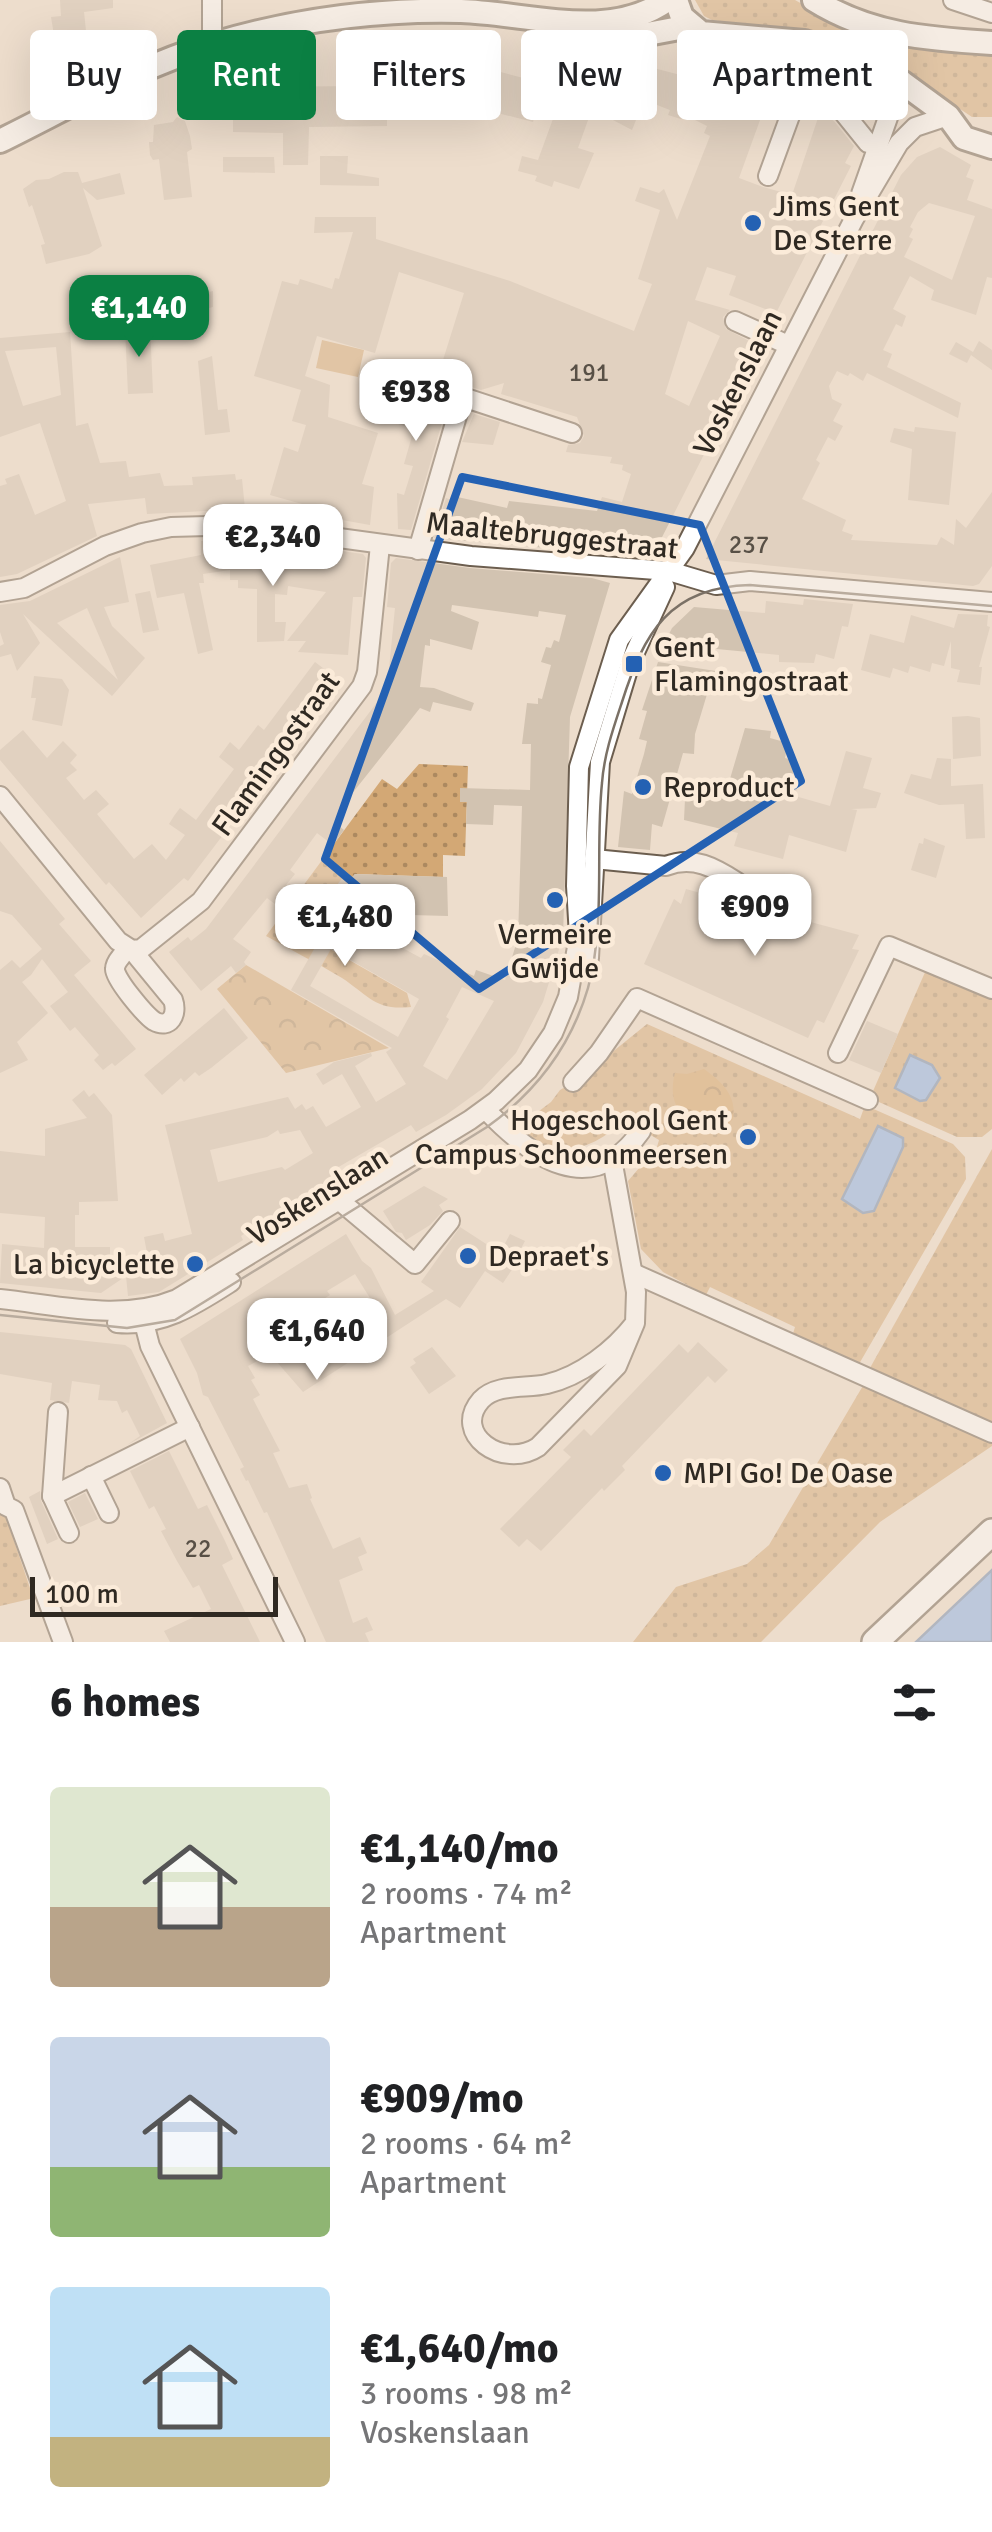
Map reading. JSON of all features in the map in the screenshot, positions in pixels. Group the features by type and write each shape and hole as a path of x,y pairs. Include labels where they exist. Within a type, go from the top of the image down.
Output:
{"highway":[{"path":"874,1642 992,1532"}],"main road":[{"path":"270,30 372,14 463,11 566,23 632,18 667,0"},
{"path":"676,0 682,17 696,29"},
{"path":"814,0 846,18 889,34 992,43"},
{"path":"566,23 581,32 606,36 704,30"},
{"path":"0,141 113,85 177,58"},
{"path":"908,89 952,119 992,133"},
{"path":"952,119 964,138 992,148"}],"street":[{"path":"212,0 212,30"},
{"path":"954,0 992,12"},
{"name":"Voskenslaan","path":"490,1114 540,1054 568,997 579,936 576,886 581,756 619,640 685,548 854,219 906,134 926,121 952,119"},
{"path":"768,176 788,120"},
{"path":"847,120 868,143"},
{"name":"Voskenslaan","path":"854,219 887,120"},
{"path":"735,321 788,345"},
{"path":"411,380 572,432"},
{"path":"418,550 462,399"},
{"name":"Maaltebruggestraat","path":"0,592 24,588 105,546 142,533 171,527 261,526 418,550 669,572 716,585 750,581 985,602"},
{"name":"Flamingostraat","path":"0,796 129,949 141,948 201,900 362,686 380,545"},
{"name":"Voskenslaan","path":"0,1311 142,1317 345,1204 524,1091 544,1068 575,1012 588,965 596,792 604,747 631,659 669,572"},
{"path":"985,602 992,584"},
{"path":"594,859 666,866 698,862 737,882 739,903"},
{"path":"838,1053 888,946 992,989"},
{"path":"573,1082 637,998 868,1100"},
{"path":"490,1114 526,1149 559,1164 586,1168 626,1150 641,1131"},
{"path":"612,1159 638,1306 635,1323 617,1366 538,1447 512,1456 494,1452 480,1441 474,1422 477,1406 484,1397 568,1376 607,1352 635,1323"},
{"path":"345,1204 414,1264 450,1221"},
{"path":"633,1274 992,1433"},
{"name":"Voskenslaan","path":"0,1299 142,1317"},
{"path":"142,1317 150,1346 295,1642"},
{"path":"58,1412 52,1496 69,1533"},
{"path":"52,1496 190,1427"},
{"path":"91,1476 109,1513"},
{"path":"2,1500 14,1510 63,1642"}],"highlighted area":[{"path":"462,477 700,525 801,781 479,989 325,859"}],"green space":[{"path":"695,0 795,0 848,30 786,30 704,16"},
{"path":"908,47 992,56 992,117 972,117 908,74"},
{"path":"322,340 364,350 358,377 316,368"},
{"path":"419,764 468,766 465,856 443,855 443,877 355,874 302,933 407,993 411,1007 389,1007 266,936 382,779 397,789"},
{"path":"246,965 389,1048 286,1073 217,989"},
{"path":"926,970 992,998 992,1129 982,1137 957,1137 870,1098"},
{"path":"647,1024 860,1119 864,1108 869,1107 953,1144 965,1157 966,1179 859,1364 792,1337 795,1327 710,1287 706,1295 663,1272 641,1249 628,1181 659,1140 625,1120 586,1145 559,1149 532,1138 518,1127"},
{"path":"704,1069 722,1084 733,1103 733,1119 721,1131 706,1133 683,1115 675,1101 675,1073"},
{"path":"992,1149 992,1423 870,1368"},
{"path":"864,1384 992,1442 992,1446 880,1522 761,1642 633,1642 676,1587 747,1564 769,1545"},
{"path":"5,1514 32,1594 30,1599 0,1606 0,1515"}],"water":[{"path":"910,1055 932,1065 940,1078 926,1100 920,1101 895,1088"},
{"path":"878,1126 903,1138 903,1147 874,1211 863,1213 842,1199"},
{"path":"992,1570 992,1642 916,1642"}],"building":[{"path":"60,0 113,0 113,8 84,12 86,30 53,30 51,17 61,16"},
{"path":"657,69 677,74 677,118 668,115 670,110 657,105"},
{"path":"501,72 521,77 521,119 501,114"},
{"path":"316,86 336,86 336,120 387,120 387,126 309,127 308,165 283,165 283,133 233,132 233,120 316,120"},
{"path":"177,117 185,121 190,136 192,149 187,152 192,197 164,200 159,159 153,160 150,155 149,142 153,142 154,125 173,122"},
{"path":"553,120 588,120 578,148 594,153 579,189 554,181 552,187 535,181 537,176 518,171 522,156 538,160"},
{"path":"613,120 636,120 632,130"},
{"path":"695,120 760,120 739,178 792,195 817,120 834,121 854,146 845,163 851,166 776,313 729,295 736,276 707,267 695,300 730,310 723,317 726,329 759,346 655,551 649,554 602,549 602,553 434,538 446,498 452,500 453,496 507,508 509,501 597,511 602,497 622,502 631,474 622,470 623,465 610,463 612,457 566,452 568,445 580,443 584,436 577,417 501,394 504,383 481,390 438,376 464,293 399,272 375,353 317,336 305,376 330,385 328,417 378,433 362,484 374,487 370,525 325,517 327,511 270,495 284,447 298,452 306,425 292,421 301,390 254,376 282,281 298,285 300,279 332,289 335,278 339,279 353,232 314,233 315,217 376,217 376,239 510,281 634,331 652,284 638,279 660,210 635,201 640,187 659,193 664,189 677,220 710,136 704,133 707,126","holes":["688,321 720,336 689,406 665,394"]},
{"path":"940,147 971,165 966,177 974,180 967,200 992,209 992,278 987,277 976,315 931,300 934,290 910,276 893,309 906,316 902,327 896,324 883,350 892,354 887,367 961,403 958,418 867,373 863,381 837,371 829,386 832,399 842,404 833,421 843,426 835,441 828,437 802,499 846,520 842,531 853,535 851,540 937,545 941,537 954,545 956,519 966,528 992,492 992,566 973,586 706,559 901,175 917,157","holes":["929,203 975,216 952,280 904,257 913,239 909,237 913,229 910,227 918,212"]},
{"path":"320,156 348,156 347,173 379,178 379,186 320,185"},
{"path":"223,157 274,157 275,173 223,172"},
{"path":"78,172 82,183 120,173 125,194 97,200 83,188 102,246 89,254 46,264 41,245 45,244 23,189 36,180"},
{"path":"213,291 213,307 178,315 174,300"},
{"path":"150,325 153,393 128,394 125,328"},
{"path":"70,332 76,426 88,423 100,463 126,461 129,477 160,473 164,486 193,485 192,477 235,474 236,480 242,479 245,509 147,514 145,498 88,504 97,536 17,574 0,577 0,486 7,484 5,479 19,474 35,515 66,501 40,423 0,437 0,338","holes":["56,347 61,395 23,406 5,351"]},
{"path":"979,341 992,350 992,370 971,355 967,363 949,354 956,342 973,352"},
{"path":"212,356 218,410 227,409 230,432 205,435 198,361"},
{"path":"391,383 447,405 411,530 398,529 397,493 404,495 413,466 404,464 414,429 395,423 399,408 384,404"},
{"path":"474,414 500,422 493,445 462,442"},
{"path":"915,427 956,432 949,505 908,500 912,449 890,442 894,428 914,432"},
{"path":"248,539 250,564 255,546 290,550 290,544 363,554 366,558 362,597 353,597 348,655 298,652 306,641 287,641 326,592 288,586 287,595 275,594 275,622 286,622 284,641 257,642 257,589 238,588 238,580 230,580 230,570 203,574 204,583 199,583 213,650 198,654 184,593 157,598 150,565 201,555 201,541"},
{"path":"120,557 129,602 104,607 112,626 145,658 112,696 23,614 40,643 17,671 11,654 0,657 0,646 4,644 0,605 30,601","holes":["87,608 118,680 57,623"]},
{"path":"396,558 610,583 570,717 563,936 543,1002 516,1053 482,1089 446,1115 416,1132 411,1125 335,1169 341,1179 274,1221 271,1216 241,1236 243,1240 159,1292 128,1296 126,1276 101,1293 0,1283 2,1244 44,1248 45,1217 0,1213 0,1151 45,1156 45,1129 87,1118 72,1100 84,1090 89,1097 94,1093 112,1115 118,1201 79,1202 75,1247 110,1247 110,1265 148,1258 144,1237 163,1233 165,1241 192,1234 165,1125 288,1097 295,1109 302,1104 306,1110 313,1106 326,1127 361,1107 342,1074 323,1085 316,1074 334,1062 371,1053 355,1066 376,1102 406,1084 386,1052 392,1048 291,990 318,942 301,933 343,877 349,881 355,874 447,877 448,916 338,913 421,958 424,954 474,976 476,970 505,980 518,938 522,806 494,805 493,825 466,824 467,802 460,802 460,788 530,790 531,744 522,744 527,703 538,704 538,698 542,699 551,665 541,662 546,647 551,648 554,640 559,642 566,615 539,611 538,617 452,605 451,611 479,622 472,650 430,639 430,646 425,645 420,687 434,688 474,703 471,711 433,702 430,712 420,708 347,800 334,822 344,830 333,845 317,833 290,870 295,874 286,885 296,893 283,910 267,898 233,939 251,952 246,965 236,973 231,966 201,991 169,952 206,929 387,689 395,608 387,607 391,563","holes":["331,949 419,999 398,1037 310,986","462,987 494,1001 447,1080 423,1066 449,1019 446,1017","278,1130 280,1134 300,1130 313,1153 285,1170 282,1167 218,1182 210,1150 267,1137"]},
{"path":"150,591 159,630 143,633 135,594"},
{"path":"804,599 853,604 848,627 842,626 834,659 816,654 814,663 779,662 779,655 664,644 672,628 694,607 765,613 766,601 803,605"},
{"path":"958,614 988,615 990,627 979,667 980,685 957,682 960,670 951,668 951,641 944,666 932,663 930,672 910,666 908,673 893,668 890,678 861,670 870,634 904,643 911,615 954,628"},
{"path":"315,662 340,681 188,881 184,878 141,918 109,882 106,885 0,760 0,750 23,730 47,758 63,741 77,755 70,763 77,770 66,778 84,800 96,790 109,804 97,814 134,859 152,844 166,860 185,835 169,824 180,808 196,820 234,769 219,757 230,742 239,750 258,725 264,730"},
{"path":"658,662 722,672 725,692 708,691 695,734 694,754 683,753 662,827 652,824 650,850 618,847 624,791 632,794 644,754 647,741 639,739 647,711 642,710"},
{"path":"34,676 62,679 69,690 62,726 32,720"},
{"path":"952,717 980,718 981,756 953,759"},
{"path":"745,728 771,731 770,738 788,743 785,758 796,761 791,779 799,781 795,796 830,806 846,751 872,758 863,788 881,793 876,808 851,809 857,810 846,852 789,835 783,859 734,846 738,833 684,820 686,778 727,789"},
{"path":"937,758 951,759 951,786 983,784 985,838 966,839 964,804 939,805 904,793 911,774 931,779"},
{"path":"924,838 945,846 936,878 911,870"},
{"path":"0,841 65,919 59,924 91,961 74,975 136,1049 115,1066 112,1063 103,1070 94,1060 99,1055 75,1027 70,1031 50,1006 68,992 42,959 22,982 48,1013 17,1042 28,1060 0,1073 0,970 12,960 20,968 42,949 12,915 0,911"},
{"path":"686,889 726,900 735,915 745,914 751,906 859,935 852,949 859,950 824,1023 817,1020 808,1038 644,964 674,899 681,904"},
{"path":"224,1008 248,1038 199,1076 195,1072 184,1082 181,1078 162,1095 144,1075"},
{"path":"867,1021 898,1034 881,1073 849,1060"},
{"path":"424,1186 448,1199 439,1205 443,1211 430,1225 406,1240 383,1211"},
{"path":"460,1227 500,1253 510,1234 525,1241 518,1254 521,1256 503,1283 485,1271 460,1308 446,1299 303,1392 270,1354 248,1366 260,1395 253,1399 280,1451 273,1453 289,1488 307,1484 333,1549 360,1537 367,1553 358,1557 363,1570 339,1580 353,1623 367,1617 373,1630 365,1633 369,1642 326,1642 267,1512 264,1513 246,1481 240,1469 244,1467 208,1397 203,1395 180,1339 346,1234 362,1261 371,1268 395,1315 434,1291 421,1282","holes":["355,1274 373,1303 339,1324 322,1300 330,1295 327,1291"]},
{"path":"0,1332 125,1345 131,1349 167,1423 127,1445 140,1436 127,1410 122,1413 117,1401 98,1400 100,1385 72,1381 69,1403 50,1400 52,1383 0,1374"},
{"path":"698,1342 728,1370 715,1383 708,1376 622,1466 625,1470 604,1491 602,1488 541,1551 527,1539 519,1547 500,1529 571,1457 563,1450 584,1429 591,1436 679,1344 688,1353"},
{"path":"432,1347 456,1376 429,1394 410,1367 416,1363 413,1359"},
{"path":"169,1451 198,1509 207,1505 225,1541 233,1559 222,1565 260,1642 170,1642 164,1631 211,1609 199,1585 193,1588 177,1561 161,1531 166,1529 154,1506 149,1509 130,1471"},
{"path":"40,1491 58,1539 47,1544 29,1497"},
{"path":"85,1493 98,1519 80,1527 68,1502"}],"tram line":[{"path":"0,1315 127,1328 175,1320 487,1127 521,1099 561,1048 588,988 597,938 600,808 607,752 640,655 664,618 680,605 699,594 750,585 992,606"}],"place":[{"name":"Jims Gent De Sterre","path":"753,223"},
{"name":"Gent Flamingostraat","path":"634,664"},
{"name":"Reproduct","path":"643,787"},
{"name":"Vermeire Gwijde","path":"555,900"},
{"name":"Hogeschool Gent Campus Schoonmeersen","path":"748,1137"},
{"name":"Depraet's","path":"468,1256"},
{"name":"La bicyclette","path":"195,1264"},
{"name":"MPI Go! De Oase","path":"663,1473"}]}
